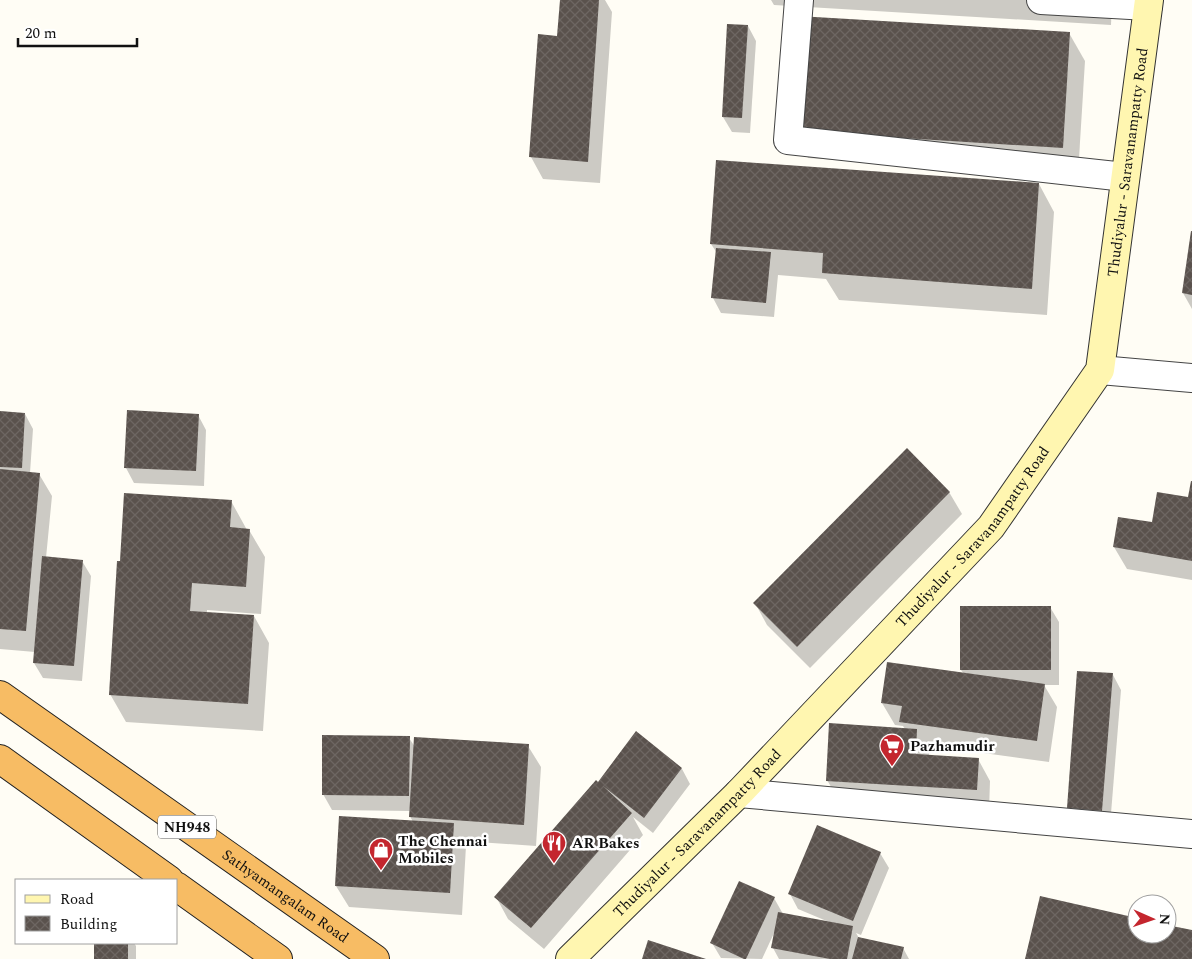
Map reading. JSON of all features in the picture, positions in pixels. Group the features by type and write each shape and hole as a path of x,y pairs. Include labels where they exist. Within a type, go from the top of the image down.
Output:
{"highway":[{"name":"Sathyamangalam Road","path":"0,695 374,959"},
{"path":"0,758 168,879"},
{"path":"178,887 278,959"}],"main road":[{"name":"Thudiyalur - Saravanampatty Road","path":"570,959 739,793 990,527 1100,370 1148,3"}],"street":[{"path":"799,0 788,140 1125,176"},
{"path":"1041,0 1148,3"},
{"path":"1100,370 1192,378"},
{"path":"739,793 1192,834"}],"building":[{"path":"560,0 599,0 588,162 529,157 538,34 557,36"},
{"path":"798,16 1070,32 1063,148 791,131"},
{"path":"727,24 748,25 742,118 722,117"},
{"path":"716,160 1039,183 1032,289 822,273 823,253 710,244"},
{"path":"1192,231 1192,295 1182,293"},
{"path":"716,248 771,252 766,303 711,298"},
{"path":"127,410 199,414 196,471 124,468"},
{"path":"0,411 25,413 22,468 0,467"},
{"path":"907,448 950,492 797,647 753,603"},
{"path":"0,469 40,473 26,631 0,629"},
{"path":"1191,481 1192,561 1113,547 1118,517 1152,522 1157,492 1188,497"},
{"path":"124,493 232,500 230,527 250,529 246,587 192,583 190,611 254,615 248,704 109,695 117,561 120,561"},
{"path":"42,556 83,560 74,666 33,663"},
{"path":"960,606 1051,606 1051,670 960,670"},
{"path":"887,662 1045,684 1037,741 899,722 902,706 881,703"},
{"path":"1077,671 1113,673 1102,811 1067,808"},
{"path":"829,723 917,729 916,754 979,758 977,790 826,781"},
{"path":"636,731 682,768 644,818 603,786 632,813 531,928 494,897 596,780 598,782"},
{"path":"322,735 410,736 409,796 322,795"},
{"path":"414,737 529,744 524,825 409,817"},
{"path":"339,816 454,823 450,893 335,886"},
{"path":"817,825 881,852 853,921 788,894"},
{"path":"739,881 775,897 746,959 710,943"},
{"path":"1040,896 1127,916 1127,944 1177,944 1177,927 1192,930 1192,959 1025,959"},
{"path":"778,912 853,926 847,959 830,959 771,948"},
{"path":"858,937 904,947 901,959 852,959"},
{"path":"648,940 706,959 642,959"},
{"path":"94,944 128,944 128,959 94,959"}],"place":[{"name":"Pazhamudir","path":"892,767"},
{"name":"AR Bakes","path":"554,864"},
{"name":"The Chennai Mobiles","path":"381,871"}]}
